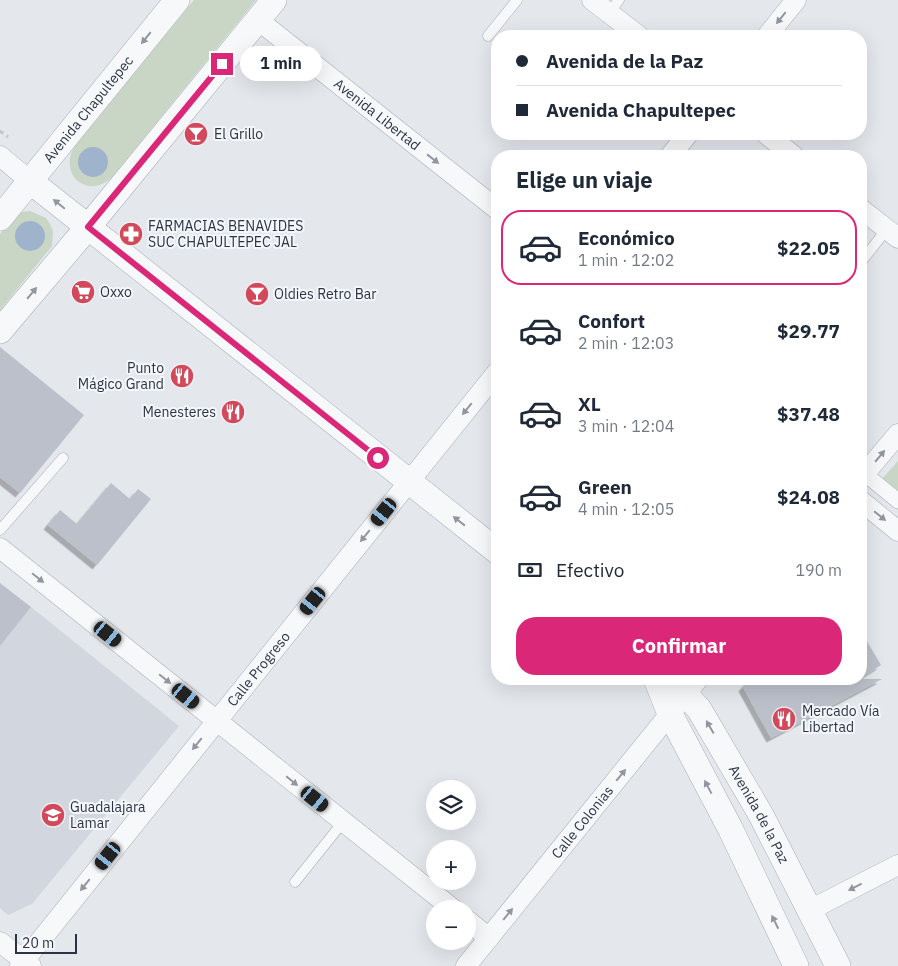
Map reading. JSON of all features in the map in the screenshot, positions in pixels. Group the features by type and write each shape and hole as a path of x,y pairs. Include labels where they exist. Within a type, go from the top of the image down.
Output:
{"street":[{"name":"Avenida Chapultepec","path":"0,218 177,0"},
{"path":"0,331 274,0"},
{"path":"592,0 614,7 634,30"},
{"path":"772,30 796,0"},
{"name":"Avenida Libertad","path":"258,20 491,204"},
{"path":"675,150 683,140"},
{"path":"774,140 786,150"},
{"path":"0,156 491,547"},
{"path":"867,214 893,234"},
{"name":"Calle Progreso","path":"25,964 217,720 491,380"},
{"path":"867,471 898,434"},
{"path":"867,479 898,501"},
{"path":"867,506 898,531"},
{"path":"0,548 442,900"},
{"path":"658,685 670,714 731,830 796,966"},
{"name":"Calle Colonias","path":"466,966 692,686"},
{"name":"Avenida de la Paz","path":"692,686 699,709 761,815 838,966"},
{"path":"810,910 898,865"},
{"path":"476,927 489,938"},
{"path":"0,942 25,964"}],"lane":[{"path":"493,30 517,0"},
{"path":"488,36 491,32"},
{"path":"867,257 893,234"},
{"path":"0,530 63,458"},
{"path":"295,882 343,822"}],"shaded area":[{"name":"Guadalajara Lamar","path":"31,607 179,726 32,904 8,915 0,908 0,646"}],"green space":[{"path":"194,0 256,0 112,177 103,184 94,186 78,182 70,167 70,158 74,147"},
{"path":"30,211 46,218 50,224 53,231 52,246 0,310 0,234 15,216 22,212"},
{"path":"898,461 898,510 873,489"}],"water":[{"path":"93,147 104,151 108,162 104,173 93,177 82,173 78,162 82,151"},
{"path":"30,221 41,225 45,236 41,247 30,251 19,247 15,236 19,225"}],"building":[{"path":"0,347 84,415 20,493 0,477"},
{"path":"111,483 130,499 138,489 151,499 97,565 48,525 60,510 77,524"},
{"path":"0,583 31,607 0,646"},
{"path":"867,641 881,665 867,674"},
{"name":"Mercado Vía Libertad","path":"867,679 882,679 771,738 743,687 745,685 867,685"}],"place":[{"name":"El Grillo","path":"196,134"},
{"name":"FARMACIAS BENAVIDES SUC CHAPULTEPEC JAL","path":"131,234"},
{"name":"Oxxo","path":"83,292"},
{"name":"Oldies Retro Bar","path":"257,294"},
{"name":"Punto Mágico Grand","path":"182,376"},
{"name":"Menesteres","path":"233,412"},
{"name":"Mercado Vía Libertad","path":"784,719"},
{"name":"Guadalajara Lamar","path":"53,815"}],"route":[{"path":"222,64 88,227 378,458"}]}
